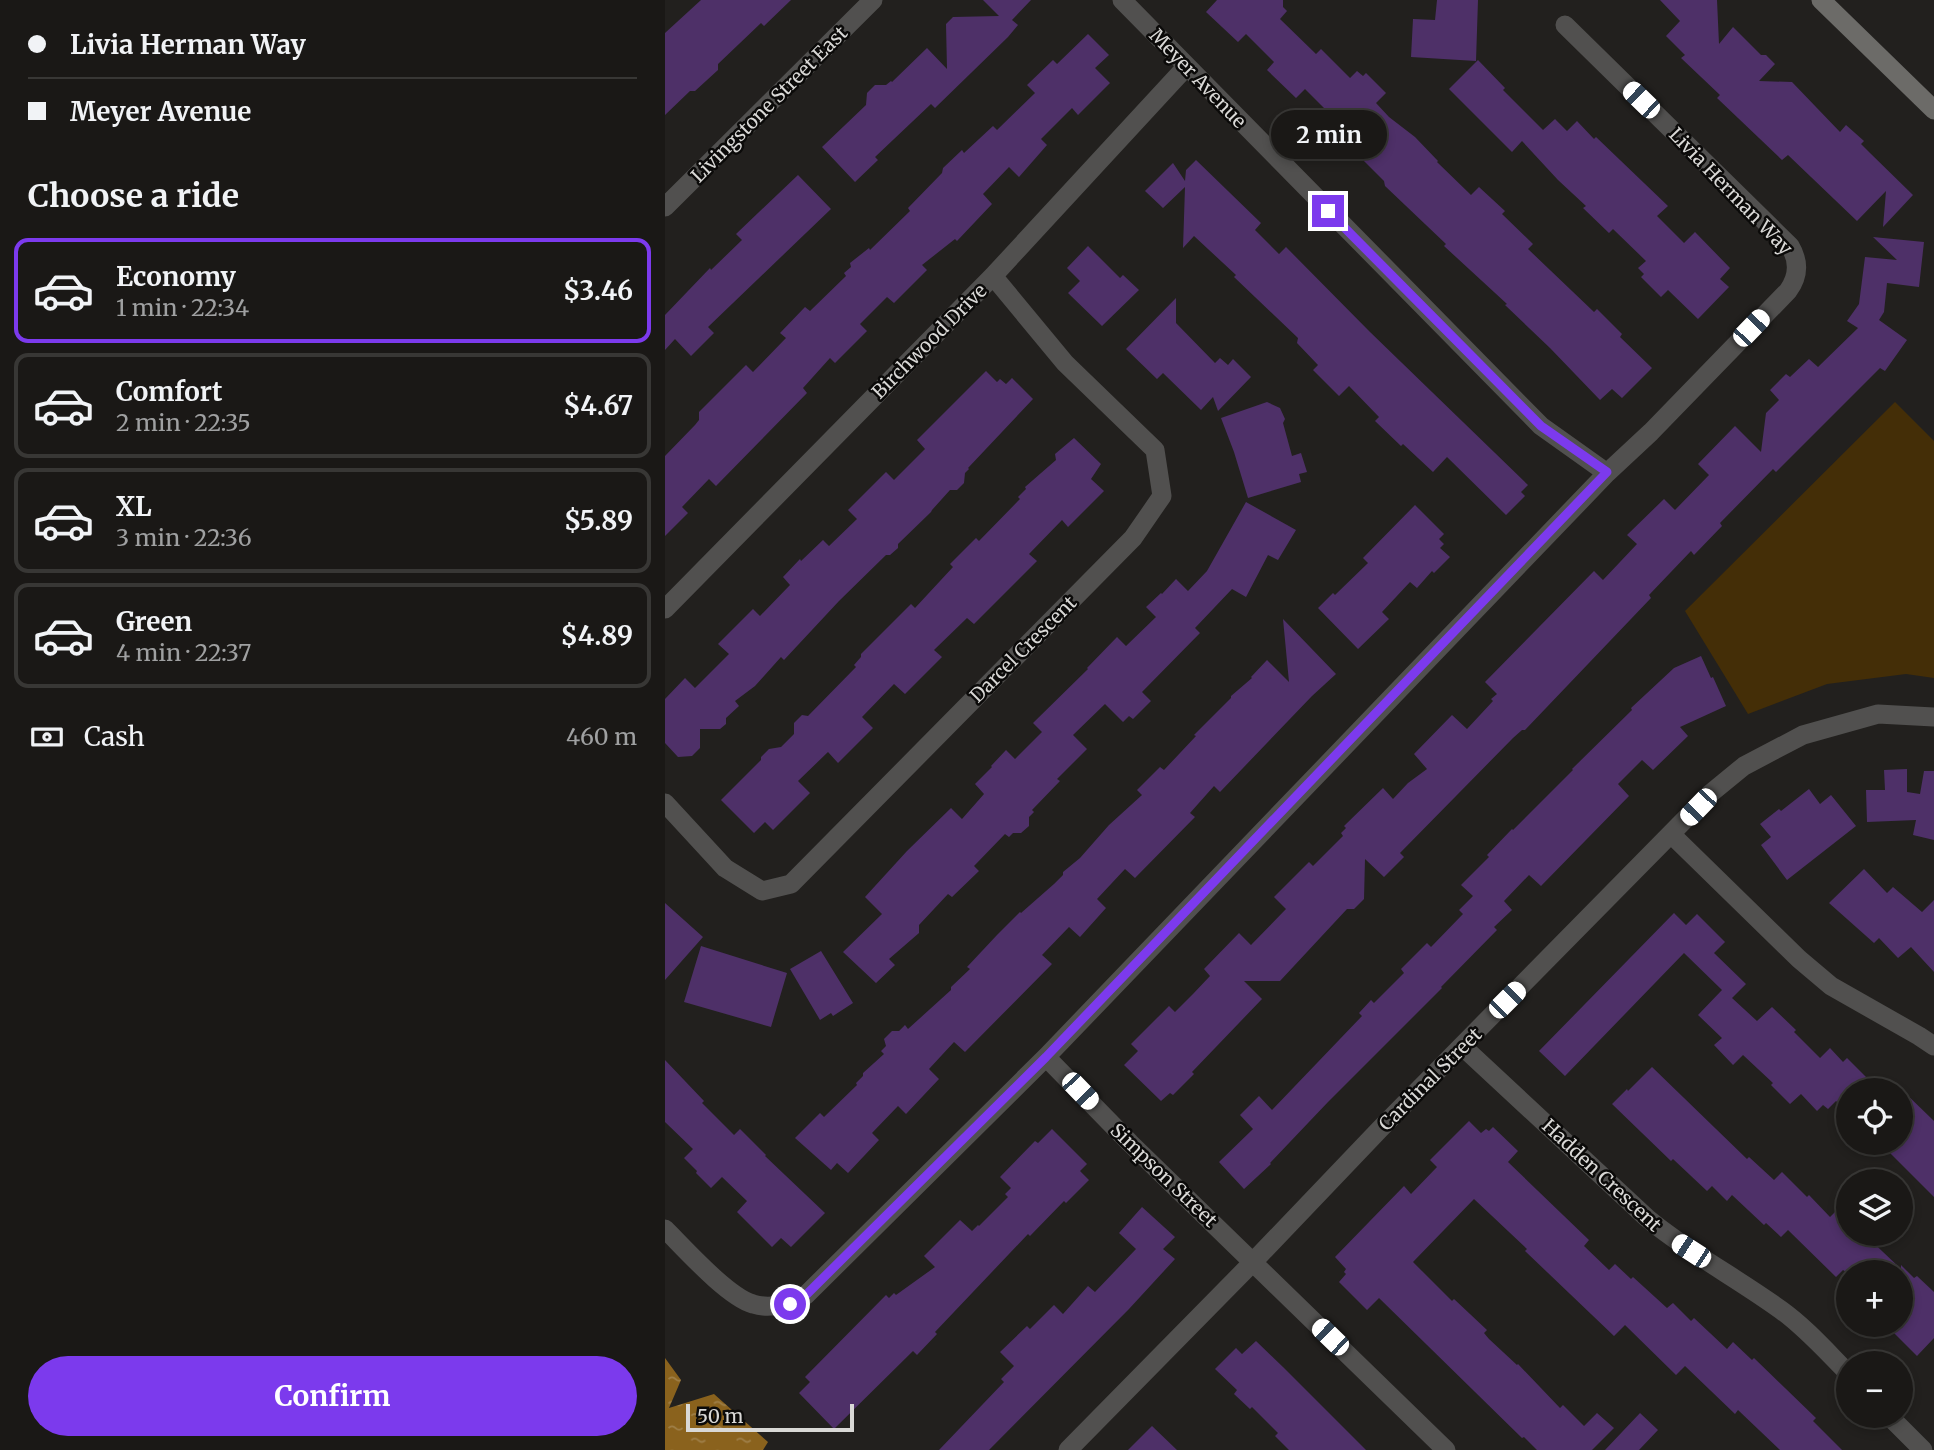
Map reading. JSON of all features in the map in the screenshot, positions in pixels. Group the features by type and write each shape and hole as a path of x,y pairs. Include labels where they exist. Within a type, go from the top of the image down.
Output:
{"main road":[{"path":"1821,0 1934,110"}],"street":[{"name":"Livingstone Street East","path":"665,207 873,0"},
{"name":"Meyer Avenue","path":"1122,0 1541,426 1607,472"},
{"name":"Livia Herman Way","path":"665,1229 738,1297 754,1305 790,1304 806,1295 1046,1057 1607,472 1651,432 1789,290 1796,276 1797,265 1787,244 1565,25"},
{"name":"Birchwood Drive","path":"665,609 993,276 1186,67"},
{"name":"Darcel Crescent","path":"665,803 726,868 762,891 792,884 1133,538 1162,496 1155,450 1065,363 993,276"},
{"name":"Cardinal Street","path":"1068,1450 1711,793 1744,766 1803,735 1878,714 1934,717"},
{"path":"1672,835 1799,959 1831,986 1934,1046"},
{"name":"Hadden Crescent","path":"1462,1046 1647,1218 1669,1236 1783,1311 1836,1361"},
{"name":"Simpson Street","path":"1046,1057 1130,1143 1446,1450"},
{"path":"1901,1428 1923,1450"}],"shaded area":[{"path":"1895,402 1934,441 1934,678 1906,674 1827,684 1748,714 1685,611"}],"water":[{"path":"665,1358 681,1380 669,1408 714,1394 768,1442 763,1450 665,1450"}],"building":[{"path":"701,0 791,0 764,26 761,23 718,64 718,70 695,91 690,91 665,115 665,33"},
{"path":"983,0 1031,0 1012,20 1018,25 1008,37 935,108 931,104 875,157 878,160 855,182 822,147 866,105 867,93 875,85 892,82 927,48 947,69 946,24 953,17 999,16"},
{"path":"1217,0 1283,0 1283,7 1287,11 1280,19 1316,54 1321,49 1350,78 1357,71 1363,76 1366,73 1386,93 1376,103 1389,117 1415,137 1471,195 1479,187 1505,211 1502,214 1533,244 1528,249 1594,312 1597,309 1622,334 1620,337 1652,368 1622,398 1612,389 1600,400 1505,305 1507,304 1444,246 1446,244 1385,186 1384,181 1359,156 1356,159 1323,128 1333,117 1305,89 1296,98 1267,70 1274,62 1246,34 1238,42 1206,12"},
{"path":"1437,0 1478,0 1476,61 1411,57 1413,19 1435,20"},
{"path":"1660,0 1717,0 1719,44 1733,27 1761,55 1766,55 1775,64 1759,81 1792,82 1840,132 1846,125 1864,141 1861,144 1913,195 1883,227 1886,191 1857,221 1788,155 1782,160 1717,98 1720,95 1681,58 1685,55 1666,36 1680,21"},
{"path":"1088,34 1109,55 1095,68 1110,83 1078,115 1072,108 1041,139 1047,145 1019,177 1009,167 983,194 992,204 957,241 955,239 922,265 927,270 894,303 887,297 860,324 867,331 835,363 830,358 803,388 807,393 716,486 709,479 682,507 688,513 665,536 665,456 699,420 699,412 746,365 753,372 786,338 780,333 805,307 810,311 846,276 844,273 851,267 850,263 869,248 870,250 910,211 908,208 942,173 943,168 993,126 997,130 1035,93 1027,85 1053,60 1057,64"},
{"path":"1478,60 1543,130 1555,119 1567,131 1577,121 1668,206 1657,216 1684,243 1695,232 1730,268 1720,279 1729,287 1698,319 1668,290 1661,297 1641,277 1644,274 1638,268 1646,261 1613,229 1609,233 1583,208 1586,206 1522,141 1512,152 1449,89"},
{"path":"1196,160 1261,223 1255,230 1279,254 1286,247 1528,485 1521,492 1525,496 1506,515 1447,457 1433,472 1403,444 1401,446 1375,421 1379,417 1349,386 1339,396 1313,370 1318,365 1297,343 1298,338 1194,236 1183,248 1185,187 1163,208 1145,191 1173,163 1185,181 1186,170"},
{"path":"798,175 831,209 708,327 714,333 691,356 675,339 665,350 665,315 710,268 711,270 742,240 736,234"},
{"path":"1873,237 1924,242 1919,287 1887,283 1884,312 1879,320 1907,340 1885,371 1880,368 1776,472 1773,469 1720,523 1722,526 1694,555 1691,551 1649,595 1651,598 1525,730 1513,738 1400,853 1404,857 1384,877 1365,859 1364,899 1354,909 1347,909 1280,981 1244,981 1262,999 1192,1072 1194,1074 1173,1095 1170,1093 1161,1101 1124,1065 1138,1051 1131,1044 1169,1006 1175,1012 1193,994 1210,976 1204,969 1239,933 1251,945 1286,909 1274,897 1309,862 1313,866 1343,836 1341,833 1346,828 1344,826 1383,788 1393,799 1427,769 1414,754 1452,715 1467,729 1497,694 1485,682 1594,571 1603,580 1637,544 1627,535 1664,499 1675,510 1709,475 1698,464 1735,426 1761,452 1766,413 1779,400 1770,390 1786,374 1790,377 1809,359 1818,367 1858,328 1847,321 1859,304 1865,257 1897,260"},
{"path":"1088,246 1120,278 1123,275 1139,290 1102,326 1068,293 1080,281 1067,268"},
{"path":"1176,298 1176,323 1215,363 1220,358 1228,365 1233,359 1251,377 1218,411 1213,397 1201,410 1163,373 1157,379 1126,349"},
{"path":"986,371 997,382 1000,379 1006,384 1012,378 1033,399 968,468 964,483 957,490 950,490 898,544 898,548 886,555 839,601 784,660 781,657 755,686 735,701 739,706 726,718 726,724 720,729 700,729 700,748 692,756 678,757 665,743 665,699 685,678 695,688 729,654 718,644 753,609 760,616 790,585 783,577 800,559 801,561 823,540 829,546 857,519 848,510 886,472 894,480 925,449 917,440"},
{"path":"1267,402 1280,408 1285,419 1283,423 1292,456 1301,453 1307,472 1299,474 1301,482 1248,498 1221,418"},
{"path":"1074,438 1101,464 1091,479 1104,491 1068,527 1062,520 1029,554 1037,561 974,624 967,618 934,650 942,657 905,694 894,684 862,717 873,728 838,763 828,752 798,781 810,793 773,830 765,822 754,833 721,800 769,749 781,747 794,734 794,723 802,715 808,716 856,667 854,665 861,654 911,604 915,608 953,567 950,564 976,538 979,541 1020,499 1018,497 1025,487 1056,460 1055,454"},
{"path":"1246,502 1296,530 1278,560 1268,555 1246,597 1232,589 1195,628 1200,633 1142,692 1151,701 1133,719 1129,716 1123,722 1105,704 1073,735 1087,749 1057,779 1060,781 1032,810 1034,812 1029,817 1029,826 1021,833 1013,833 1009,837 1005,834 974,866 979,871 952,897 948,894 919,925 919,933 889,959 895,965 876,983 843,952 882,914 865,897 951,808 962,819 984,794 975,784 1006,750 1015,759 1042,732 1033,723 1117,637 1126,646 1156,617 1146,607 1176,579 1188,591 1207,571"},
{"path":"1415,505 1444,534 1439,539 1444,544 1440,548 1450,557 1434,573 1432,571 1417,588 1410,582 1382,612 1389,619 1358,649 1318,608 1368,563 1363,558"},
{"path":"1283,619 1336,674 1220,792 1214,786 1190,813 1195,817 1135,878 1125,869 1097,899 1106,908 1080,937 1069,927 1042,955 1052,964 965,1052 954,1042 929,1069 939,1079 906,1114 898,1106 872,1133 879,1140 848,1173 837,1163 831,1170 795,1138 820,1113 824,1117 857,1085 863,1073 884,1054 881,1051 886,1046 884,1039 892,1031 899,1031 905,1025 908,1029 951,990 970,969 967,967 997,935 1054,884 1109,825 1142,795 1137,790 1160,767 1164,770 1267,660 1289,682"},
{"path":"1701,656 1726,706 1680,727 1688,736 1653,770 1642,760 1618,784 1629,796 1541,886 1529,875 1504,901 1512,910 1494,927 1497,930 1244,1189 1219,1162 1253,1129 1240,1115 1259,1096 1272,1110 1362,1016 1359,1013 1371,1000 1374,1003 1404,973 1401,969 1427,943 1431,947 1463,914 1459,910 1473,896 1461,885 1489,857 1487,855 1632,710 1631,708 1674,668"},
{"path":"1907,769 1907,792 1920,794 1924,771 1934,771 1934,840 1913,835 1916,820 1867,822 1866,790 1885,790 1884,770"},
{"path":"1809,789 1820,804 1831,795 1856,826 1787,880 1761,845 1771,837 1760,824"},
{"path":"1864,869 1887,893 1893,887 1922,912 1934,900 1934,972 1911,947 1898,958 1879,938 1874,943 1829,903"},
{"path":"665,903 703,937 665,980"},
{"path":"1674,913 1686,925 1697,914 1725,942 1714,953 1746,984 1732,998 1757,1021 1772,1007 1820,1058 1830,1048 1843,1062 1847,1058 1867,1078 1836,1078 1836,1101 1828,1109 1823,1105 1817,1111 1801,1094 1790,1104 1771,1085 1773,1083 1743,1055 1733,1065 1714,1045 1722,1038 1698,1015 1722,990 1684,953 1565,1076 1539,1051"},
{"path":"701,946 787,973 771,1027 684,1002"},
{"path":"821,951 853,1003 833,1016 831,1013 820,1020 790,969"},
{"path":"665,1060 734,1135 740,1129 825,1213 791,1247 781,1238 772,1247 737,1212 747,1201 722,1177 711,1188 684,1158 693,1149 665,1122"},
{"path":"1652,1067 1747,1159 1749,1157 1774,1180 1782,1172 1830,1217 1836,1213 1836,1246 1877,1246 1891,1260 1836,1260 1836,1277 1788,1230 1781,1237 1732,1195 1727,1201 1712,1186 1707,1191 1673,1159 1671,1161 1612,1104 1627,1089 1628,1091"},
{"path":"1913,1101 1934,1121 1934,1197 1913,1176 1913,1169 1906,1169 1892,1155 1913,1155"},
{"path":"1469,1121 1481,1133 1493,1127 1518,1151 1508,1162 1589,1240 1584,1246 1609,1270 1615,1264 1667,1308 1673,1303 1691,1321 1694,1318 1727,1349 1733,1342 1752,1360 1754,1358 1816,1418 1813,1421 1842,1450 1780,1450 1738,1410 1735,1414 1685,1366 1676,1375 1625,1325 1614,1336 1474,1199 1413,1262 1452,1301 1454,1299 1487,1330 1484,1333 1489,1339 1518,1364 1560,1408 1563,1405 1584,1426 1597,1413 1614,1428 1592,1450 1537,1450 1379,1298 1367,1310 1339,1282 1346,1274 1346,1269 1335,1257 1404,1186 1411,1194 1437,1167 1430,1160"},
{"path":"1052,1129 1087,1164 1080,1171 1089,1180 1030,1236 1028,1234 935,1332 937,1334 917,1355 913,1351 834,1429 799,1393 810,1382 805,1377 886,1295 889,1298 894,1293 896,1295 935,1267 924,1256 960,1220 972,1231 1008,1197 1005,1194 1011,1188 1000,1177 1035,1141 1038,1143"},
{"path":"1142,1207 1175,1237 1163,1249 1175,1259 989,1450 939,1450 1004,1382 1001,1379 1014,1366 1000,1352 1027,1326 1030,1329 1054,1305 1063,1314 1088,1286 1095,1292 1136,1249 1119,1233"},
{"path":"1917,1276 1934,1292 1934,1338 1917,1356 1898,1337 1913,1337 1913,1277"},
{"path":"1256,1341 1366,1450 1289,1450 1275,1436 1278,1433 1252,1407 1250,1409 1234,1394 1237,1390 1215,1369 1236,1348 1242,1354"},
{"path":"1640,1413 1658,1430 1639,1450 1605,1450"},
{"path":"1152,1426 1177,1450 1128,1450"}],"route":[{"path":"790,1304 806,1295 1046,1057 1607,472 1541,426 1328,211"}]}
